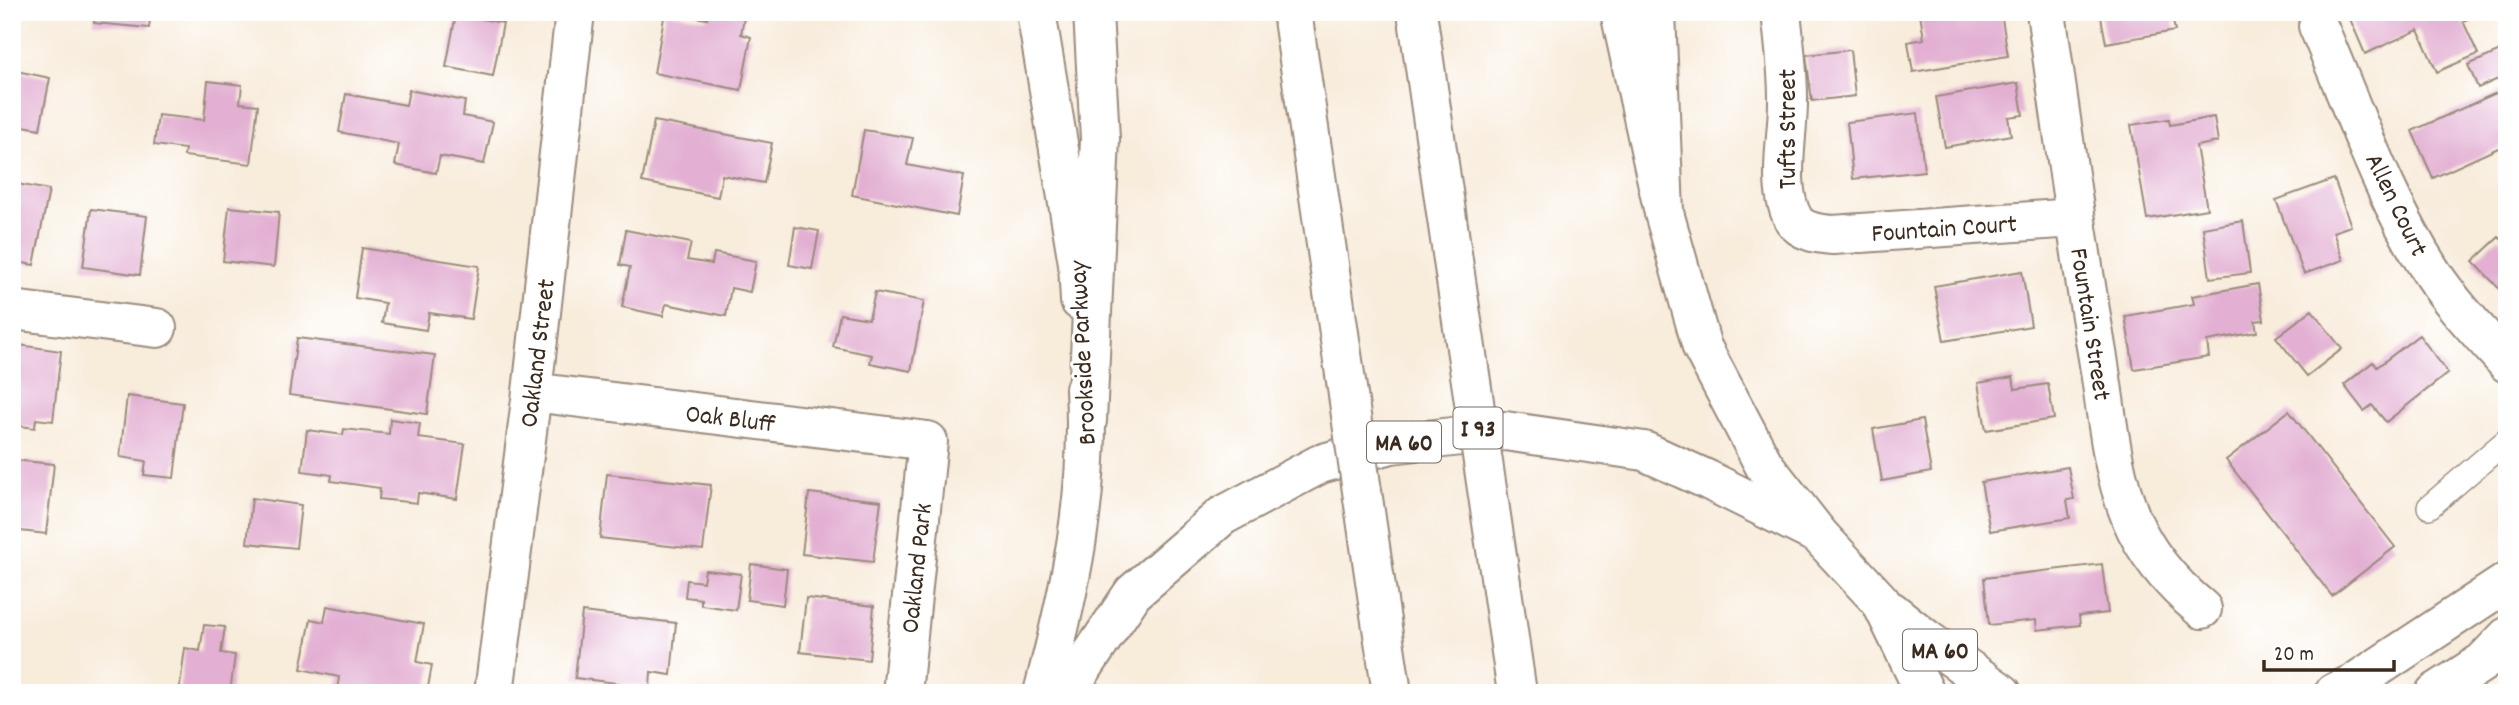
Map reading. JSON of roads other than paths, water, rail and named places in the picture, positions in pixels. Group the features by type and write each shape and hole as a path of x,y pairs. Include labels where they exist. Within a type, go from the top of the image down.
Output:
{"main road":[{"name":"Oakland Street","path":"494,693 532,392 575,12"},
{"name":"Brookside Parkway","path":"1036,12 1078,263 1087,421 1085,490 1071,577 1043,693"},
{"path":"1087,421 1100,139 1093,12"},
{"path":"1292,12 1392,693"},
{"name":"I 93","path":"1417,12 1517,693"},
{"path":"1620,12 1664,213 1702,347 1764,465 1819,536"},
{"path":"1656,12 1664,213"},
{"name":"Tufts Street","path":"1781,12 1788,99 1784,182 1786,201 1796,222 1814,233"},
{"name":"Fountain Street","path":"2046,12 2074,218 2114,467 2132,519 2149,551 2180,592 2202,609"},
{"name":"Allen Court","path":"2318,26 2406,228 2440,283 2467,319 2507,363"},
{"name":"Fountain Court","path":"1814,233 1847,235 2074,218"},
{"path":"12,310 157,328"},
{"name":"Oak Bluff","path":"532,392 928,442"},
{"name":"MA 60","path":"1066,693 1133,593 1222,516 1320,464 1391,444 1505,431 1644,452 1708,480 1819,536 1881,602 1926,639 2002,693"},
{"name":"Oakland Park","path":"902,693 928,442"},
{"path":"2334,693 2354,683 2507,582"},
{"path":"1881,602 1925,693"},
{"path":"2435,693 2495,649"},
{"path":"2459,693 2495,649"}],"lane":[{"path":"2429,507 2507,440"}]}
